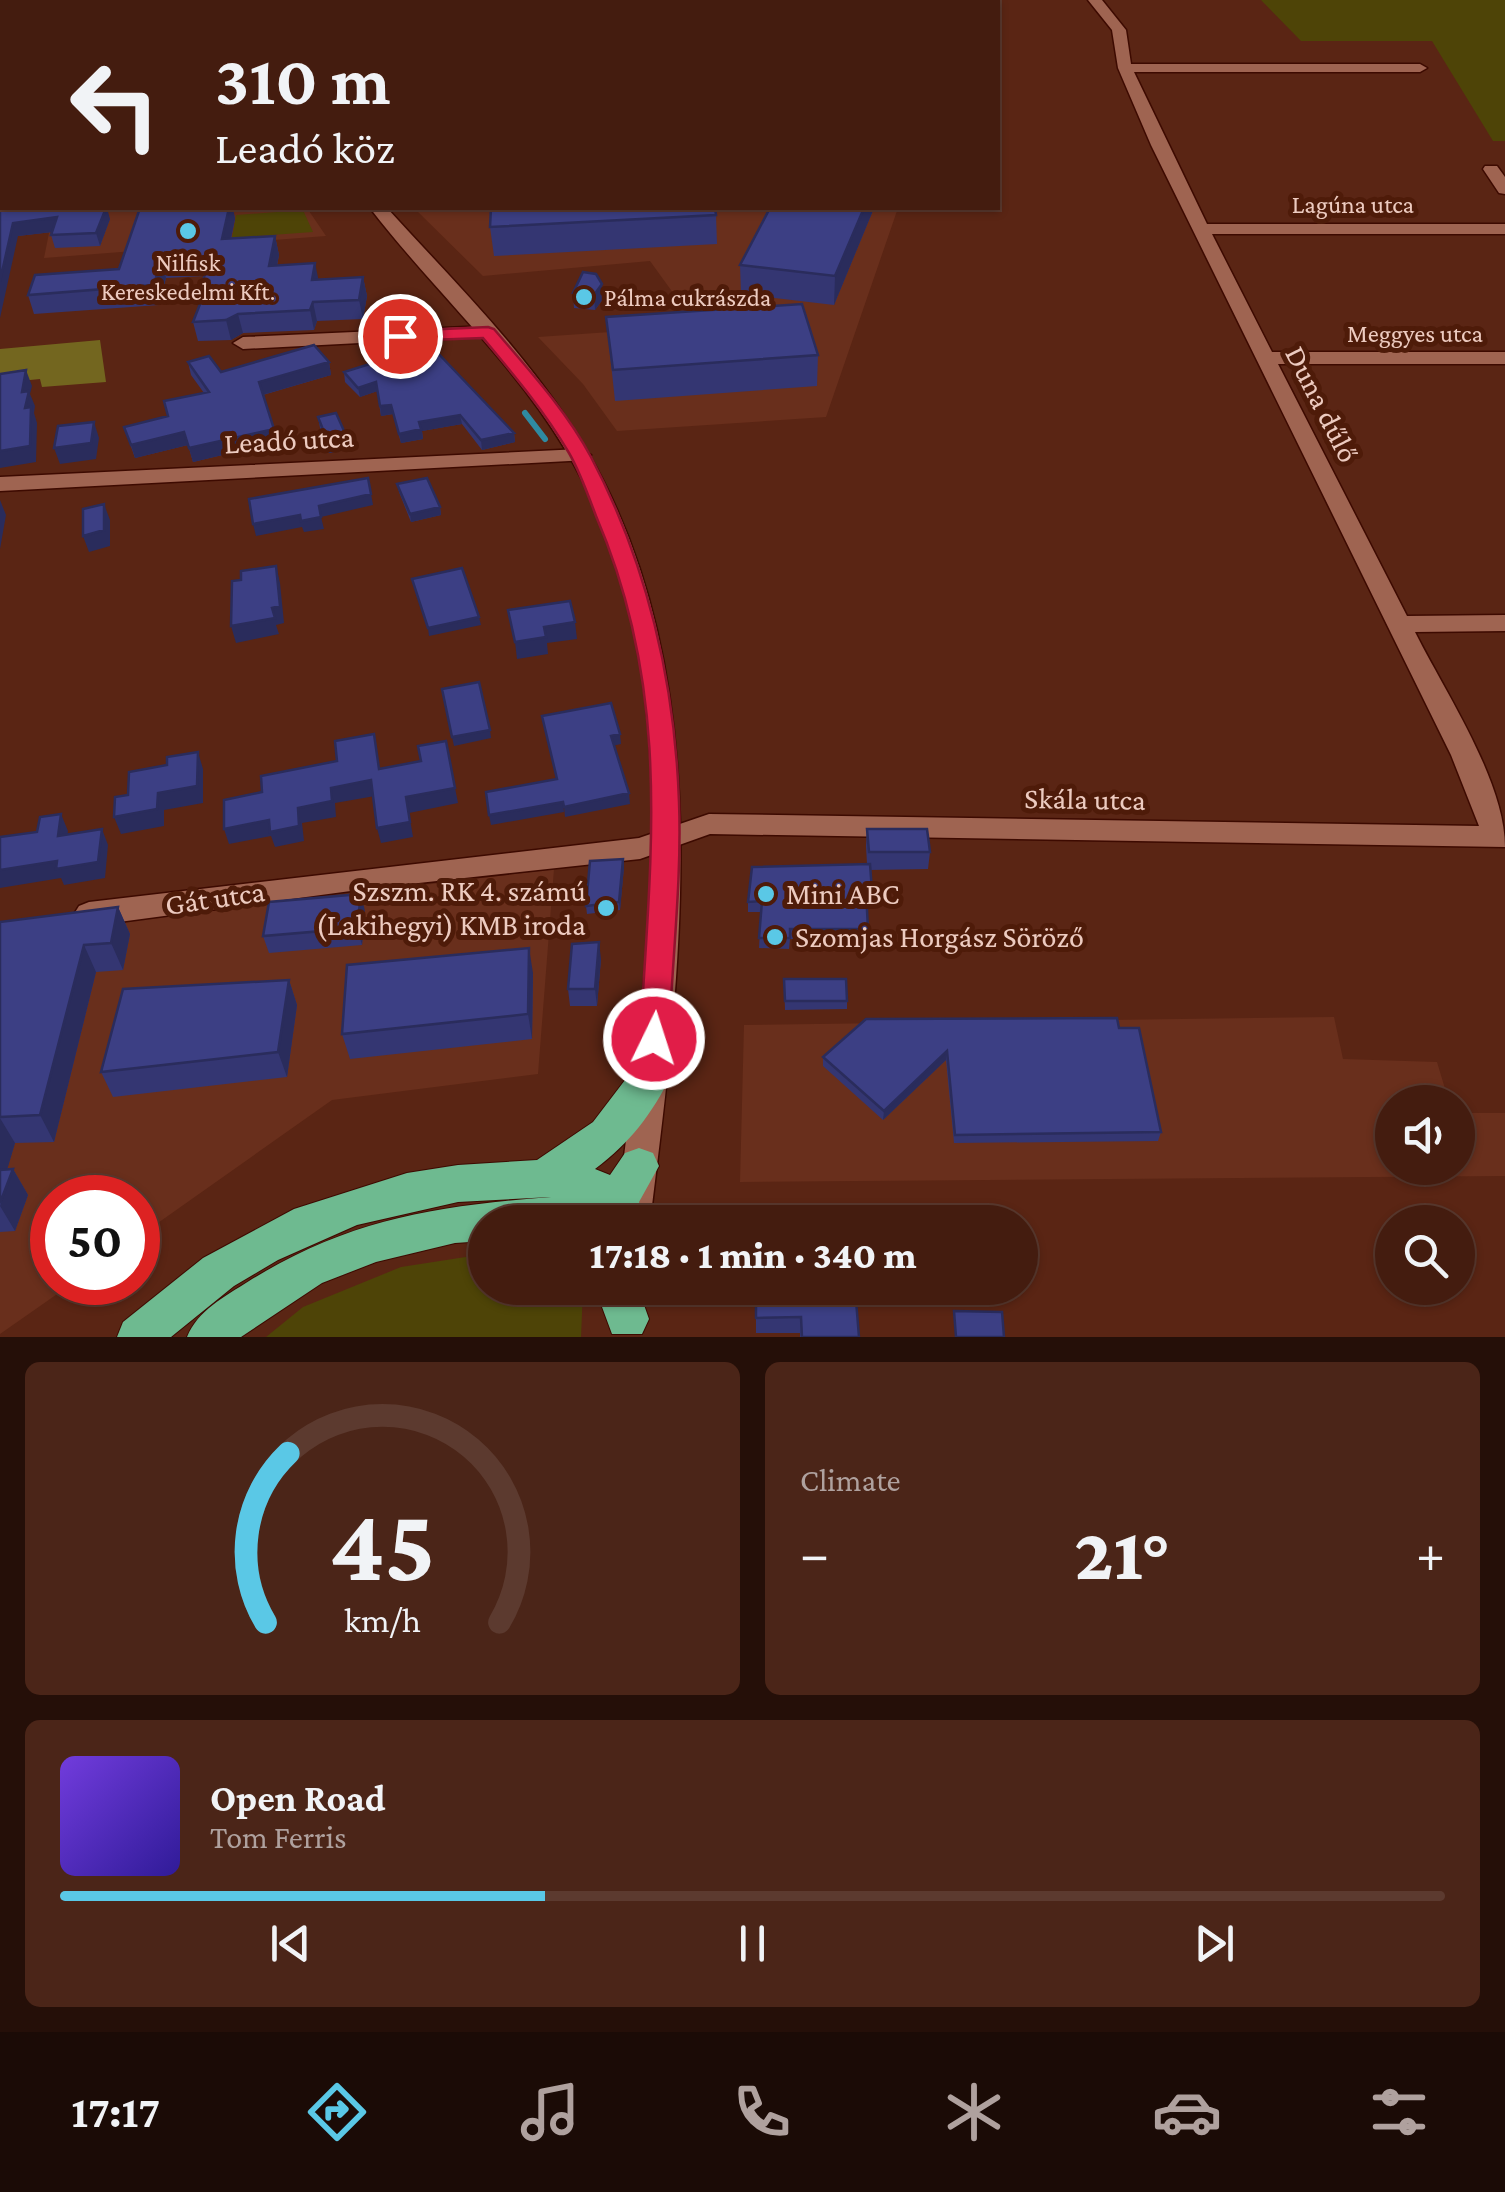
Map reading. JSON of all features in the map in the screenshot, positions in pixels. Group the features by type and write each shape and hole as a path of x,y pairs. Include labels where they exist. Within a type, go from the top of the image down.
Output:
{"highway":[{"path":"546,1177 590,1152 625,1120 652,1075"},
{"path":"138,1337 227,1266 327,1214 405,1191 470,1180 546,1177 586,1180 628,1202"},
{"path":"209,1337 231,1317 307,1269 376,1242 468,1224"}],"street":[{"name":"Duna dűlő","path":"1095,0 1119,30 1126,68 1501,836"},
{"path":"1126,68 1420,68"},
{"path":"1491,169 1505,190"},
{"path":"380,210 533,386 580,455 626,562 647,636 658,695 667,838 652,1075 628,1202"},
{"name":"Lagúna utca","path":"1202,228 1505,230"},
{"path":"243,342 488,332"},
{"name":"Meggyes utca","path":"1265,358 1505,358"},
{"name":"Leadó utca","path":"0,484 580,455"},
{"path":"1399,624 1505,623"},
{"name":"Skála utca","path":"667,838 709,824 734,823 902,830 1501,836"},
{"name":"Gát utca","path":"59,918 372,877 640,848 667,838"}],"shaded area":[{"path":"1261,0 1505,0 1505,141 1493,141 1432,41 1301,41"},
{"name":"Nilfisk Kereskedelmi Kft.","path":"54,210 308,210 326,236 44,258"},
{"path":"303,210 313,232 232,238 236,215"},
{"path":"416,210 897,210 826,417 617,431 583,384 538,337 697,326 650,261 483,276"},
{"path":"100,340 106,382 42,387 40,379 0,383 0,349"},
{"path":"554,869 538,1074 332,1100 160,1221 160,1175 30,1175 30,1305 42,1305 0,1334 0,937"},
{"path":"1334,1017 1343,1059 1437,1062 1444,1085 1375,1085 1375,1177 740,1182 744,1025"},
{"path":"1475,1113 1505,1113 1505,1176 1475,1176"},
{"path":"468,1257 468,1305 582,1305 581,1337 266,1337 303,1307 401,1267"}],"building":[{"path":"0,210 105,210 96,233 51,235 57,217 13,223 0,281"},
{"path":"139,210 229,210 222,239 275,236 269,266 315,263 312,280 363,277 359,300 313,302 310,310 238,314 226,320 193,322 209,281 203,281 210,256 161,259 154,285 28,295 35,275 119,269"},
{"path":"491,210 715,210 716,215 490,227"},
{"path":"769,210 863,210 835,276 740,265"},
{"path":"583,272 596,274 602,284 594,295 573,293"},
{"path":"802,304 818,355 613,370 606,317"},
{"path":"314,345 329,362 259,382 274,429 189,448 184,432 131,445 124,427 168,416 164,401 209,392 188,362 209,356 221,372"},
{"path":"434,349 514,433 481,440 460,415 419,422 421,429 399,434 391,405 380,406 376,382 358,388 344,372 376,362 381,367"},
{"path":"26,370 22,392 29,391 25,408 31,407 30,446 0,451 0,374"},
{"path":"336,413 345,433 326,437 318,417"},
{"path":"94,422 91,443 54,448 58,426"},
{"path":"368,478 371,494 319,506 321,517 301,521 300,515 253,524 249,499"},
{"path":"427,478 440,507 410,514 397,484"},
{"path":"104,504 104,530 83,536 83,509"},
{"path":"276,566 280,606 272,608 275,618 231,626 232,581 241,580 241,571"},
{"path":"462,568 479,617 428,628 412,579"},
{"path":"570,601 575,622 544,627 546,637 515,642 508,610"},
{"path":"479,682 490,730 452,737 442,689"},
{"path":"611,703 620,734 611,736 629,793 564,807 563,802 489,815 486,792 557,779 542,716"},
{"path":"374,734 379,769 421,761 418,746 446,741 455,788 406,797 410,822 377,828 371,780 331,788 332,801 298,808 299,826 270,832 269,820 224,829 224,800 262,792 261,776 337,761 335,741"},
{"path":"198,752 197,786 158,793 157,809 114,817 115,797 128,795 129,772 167,765 167,757"},
{"path":"61,814 58,836 102,829 98,862 56,869 57,861 0,870 0,837 37,832 40,817"},
{"path":"867,829 927,829 930,852 869,852"},
{"path":"623,859 619,902 586,906 590,861"},
{"path":"870,864 872,891 866,891 868,929 790,929 790,938 759,938 762,901 748,902 752,867"},
{"path":"361,894 357,928 263,936 269,902"},
{"path":"118,907 111,943 84,945 40,1115 0,1117 0,922"},
{"path":"599,942 595,989 568,989 572,944"},
{"path":"529,948 528,1014 342,1034 347,965"},
{"path":"784,979 846,979 847,1001 785,1001"},
{"path":"289,980 278,1052 101,1072 123,989"},
{"path":"1117,1018 1119,1028 1139,1028 1161,1132 955,1135 947,1051 884,1111 823,1057 866,1019"},
{"path":"13,1169 0,1203 0,1170"},
{"path":"756,1305 856,1305 859,1337 802,1337 801,1317 756,1318"},
{"path":"954,1311 1002,1312 1004,1337 956,1337"}],"waterway":[{"path":"525,413 545,439"}],"place":[{"name":"Nilfisk Kereskedelmi Kft.","path":"188,231"},
{"name":"Pálma cukrászda","path":"584,297"},
{"name":"Mini ABC","path":"766,894"},
{"name":"Szszm. RK 4. számú (Lakihegyi) KMB iroda","path":"606,908"},
{"name":"Szomjas Horgász Söröző","path":"775,937"}],"route":[{"path":"400,336 488,332 533,386 580,455 604,502 626,562 647,636 658,695 667,804 654,1039"}]}
